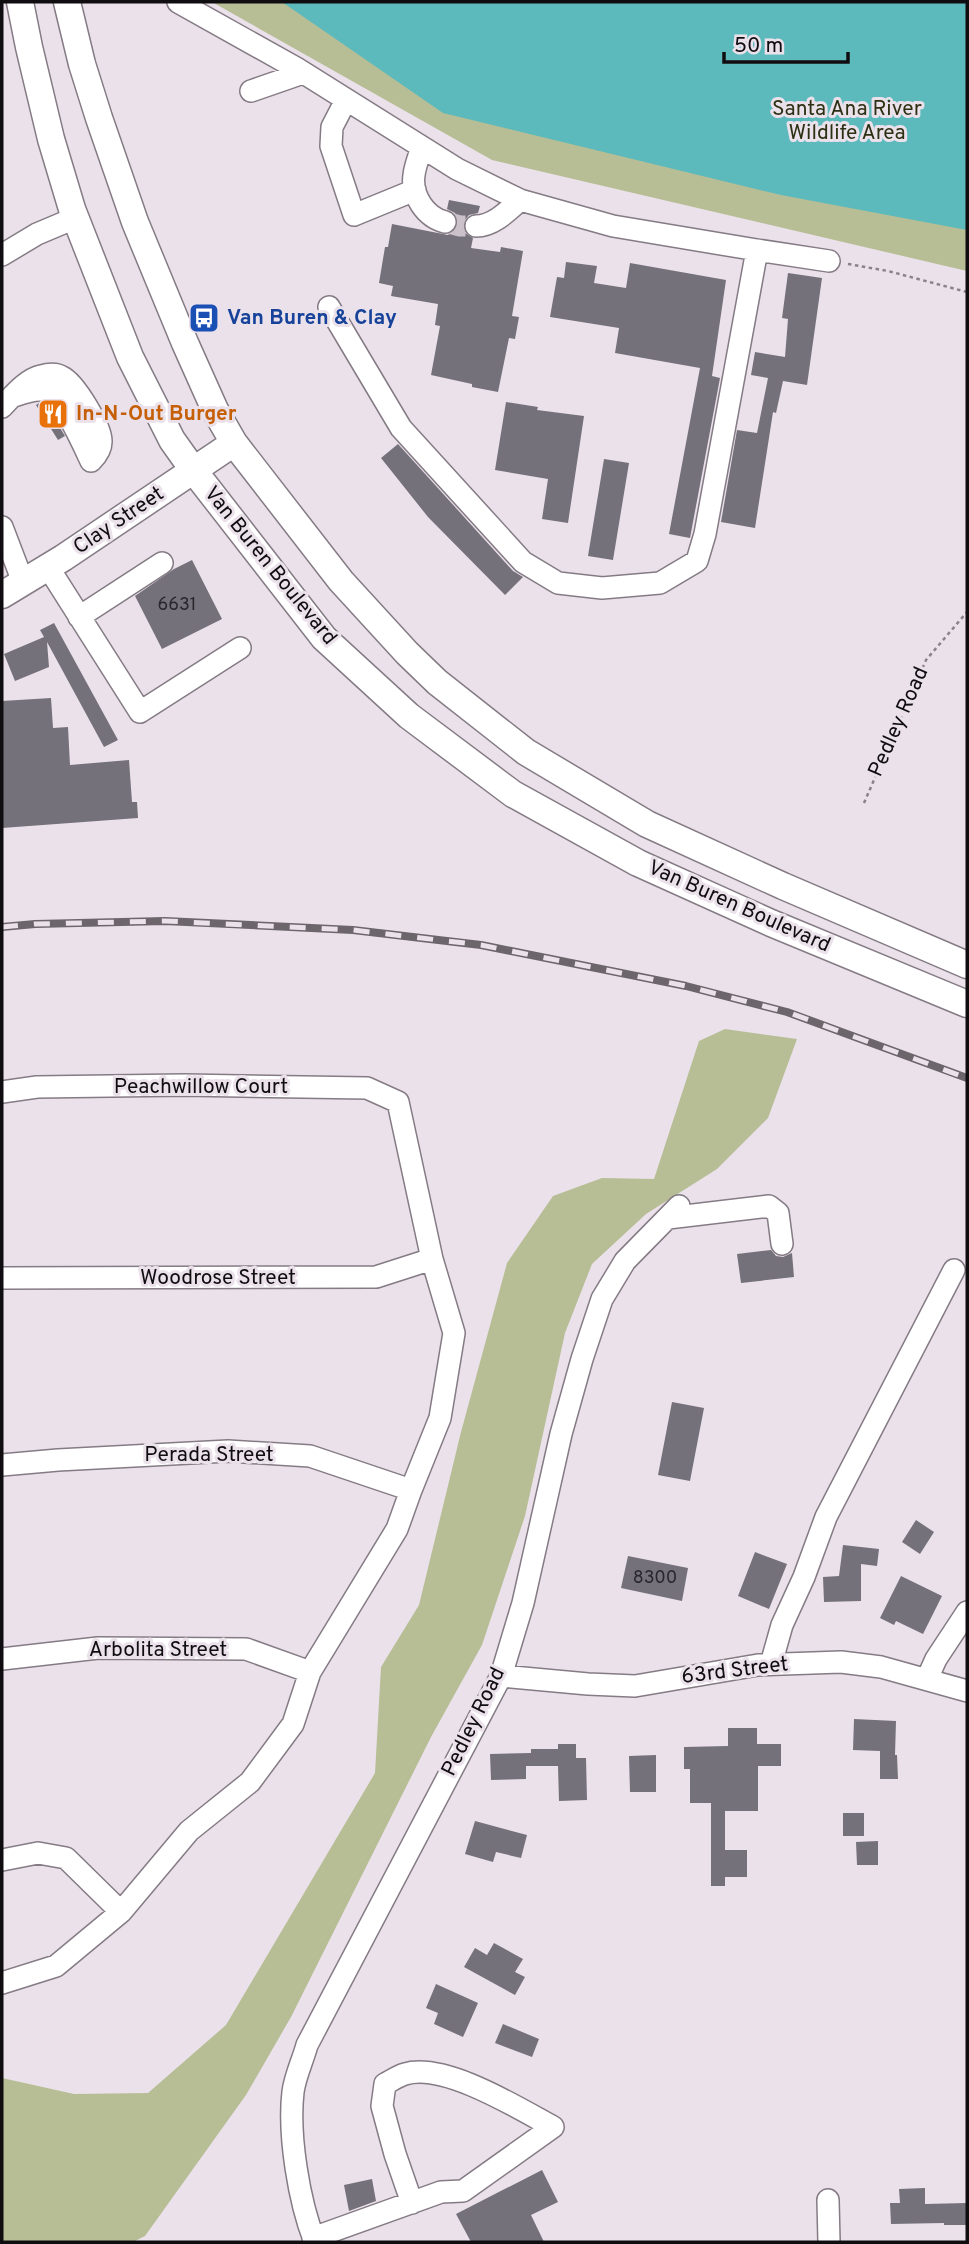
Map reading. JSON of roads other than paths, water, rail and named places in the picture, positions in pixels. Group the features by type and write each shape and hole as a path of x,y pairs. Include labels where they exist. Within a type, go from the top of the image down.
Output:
{"main road":[{"name":"Van Buren Boulevard","path":"20,2 51,139 75,218 130,357 172,440 324,638 409,716 513,794 638,863 771,923 967,1004"},
{"name":"Van Buren Boulevard","path":"67,2 95,107 135,222 215,410 234,443 341,581 407,653 437,682 526,752 647,824 967,965"},
{"name":"Clay Street","path":"12,589 234,443"}],"street":[{"path":"178,2 303,73 457,169 520,200 613,226 829,261"},
{"path":"251,91 303,73"},
{"path":"346,100 332,127 331,146 354,215 415,190"},
{"path":"422,147 414,176 415,190 423,209 436,220 445,222"},
{"path":"476,226 483,226 506,213 520,200"},
{"path":"2,255 37,234 75,218"},
{"path":"329,307 401,428 523,562 558,583 603,588 660,583 697,561 705,534 757,250"},
{"path":"8,401 43,389 52,393 79,435 91,461"},
{"path":"2,527 12,589"},
{"path":"79,617 162,564"},
{"path":"48,567 140,712 240,648"},
{"name":"Peachwillow Court","path":"2,1092 37,1087 184,1085 367,1088 398,1102 432,1259"},
{"name":"Pedley Road","path":"314,2240 301,2196 293,2131 293,2090 307,2045 500,1675 523,1603 564,1422 601,1299 625,1261 673,1212 769,1206 778,1213 782,1244"},
{"path":"2,1983 56,1966 121,1912 189,1831 250,1782 293,1724 310,1672 397,1530 440,1418 454,1333 432,1259"},
{"name":"Woodrose Street","path":"2,1278 376,1277 432,1259"},
{"path":"771,1664 782,1625 804,1577 826,1517 954,1270"},
{"name":"Perada Street","path":"2,1465 228,1451 310,1457 411,1490"},
{"path":"927,1679 936,1659 967,1612"},
{"name":"Arbolita Street","path":"2,1659 98,1648 246,1649 310,1672"},
{"name":"63rd Street","path":"500,1675 635,1686 771,1664 841,1662 881,1667 967,1691"},
{"path":"2,1860 38,1853 66,1858 121,1912"},
{"path":"314,2240 412,2203 441,2192 463,2191 552,2127 465,2082 427,2072 406,2074 385,2084 382,2106 412,2203"},
{"path":"828,2200 829,2242"}],"water":[{"name":"Santa Ana River Wildlife Area","path":"282,2 967,2 967,230 781,195 443,113"}],"tunnel":[{"path":"445,222 476,226"}],"railway":[{"path":"2,927 165,921 353,930 481,945 686,986 787,1012 967,1078"}],"place":[{"name":"Van Buren & Clay","path":"204,318"},
{"name":"In-N-Out Burger","path":"53,414"}]}
